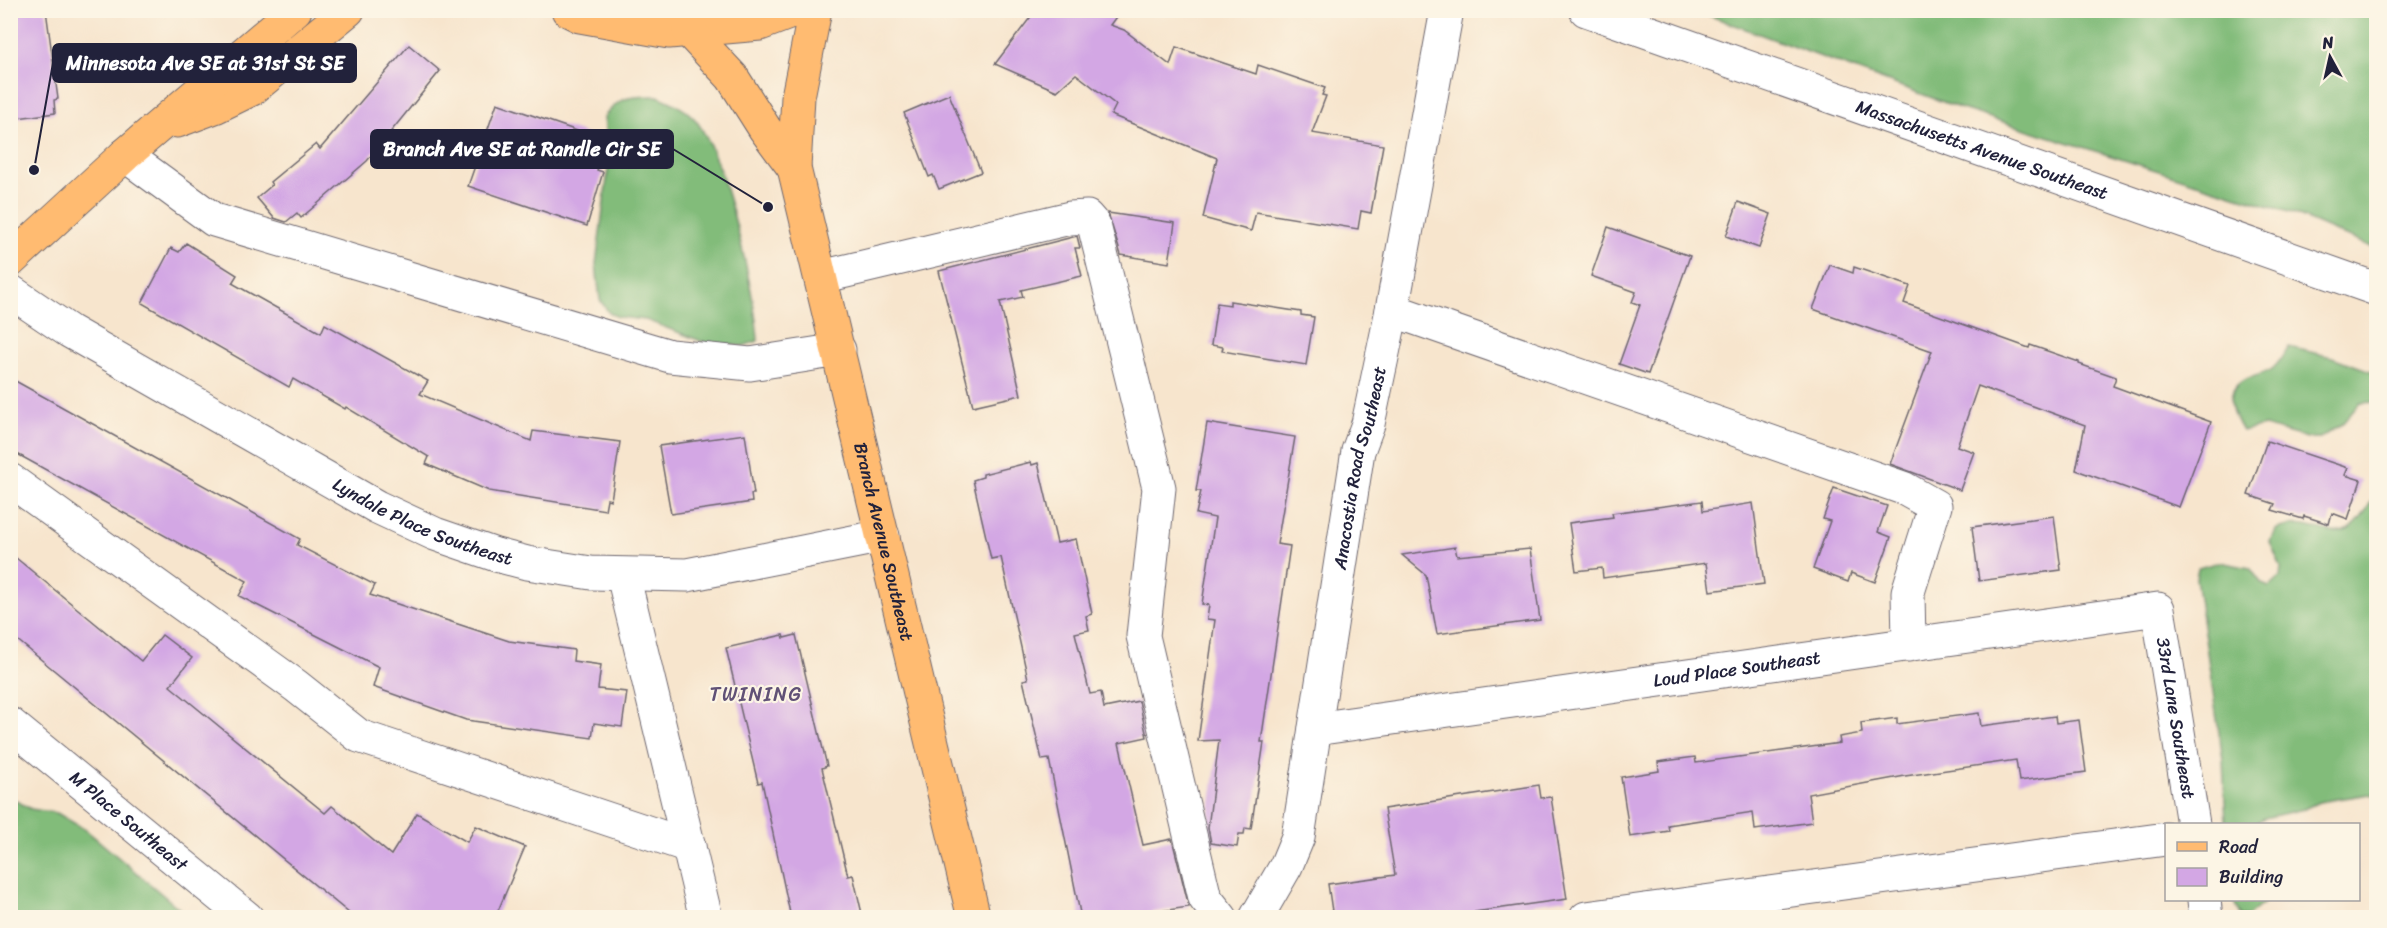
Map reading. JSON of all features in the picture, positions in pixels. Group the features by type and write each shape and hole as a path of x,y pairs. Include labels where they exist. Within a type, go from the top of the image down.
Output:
{"main road":[{"path":"10,261 125,155 296,10"},
{"path":"155,129 217,106 252,88 348,10"},
{"path":"568,10 580,16 669,33 760,24 797,10"},
{"name":"Branch Avenue Southeast","path":"815,10 798,97 794,168 974,918"},
{"name":"Branch Avenue Southeast","path":"688,31 732,77 765,129 794,168"}],"street":[{"name":"Anacostia Road Southeast","path":"1256,918 1286,866 1298,837 1358,451 1368,424 1392,310 1447,10"},
{"name":"Massachusetts Avenue Southeast","path":"1586,10 2376,290"},
{"path":"125,155 214,220 670,356 750,364 839,350"},
{"path":"821,277 1070,218 1087,217 1094,225 1159,488 1143,636 1205,898 1221,918"},
{"name":"Lyndale Place Southeast","path":"10,291 69,331 406,522 466,546 527,563 623,575 687,575 883,537"},
{"path":"1392,310 1903,488 1935,506 1908,592 1909,645"},
{"path":"10,480 296,686 359,736 689,846"},
{"path":"623,575 706,918"},
{"name":"Loud Place Southeast","path":"1315,729 2158,609"},
{"name":"33rd Lane Southeast","path":"2158,609 2193,823"},
{"name":"M Place Southeast","path":"10,724 247,918"},
{"path":"1586,918 2165,839"},
{"path":"2204,901 2206,918"}],"green space":[{"path":"1697,11 2376,11 2376,249 2292,213 1962,109"},
{"path":"658,96 693,117 716,159 736,224 751,292 758,341 743,346 706,343 646,320 618,317 609,313 600,300 596,264 609,163 604,117 616,104 628,98"},
{"path":"2289,347 2332,357 2376,373 2376,402 2360,403 2342,424 2320,438 2307,438 2264,426 2242,431 2231,403 2234,390 2246,379 2272,369"},
{"path":"2376,491 2376,793 2319,802 2304,809 2264,818 2256,823 2226,823 2223,760 2196,578 2198,568 2219,562 2250,568 2262,584 2269,587 2280,577 2281,567 2270,542 2275,530 2291,526 2305,526 2330,532 2341,532 2352,527 2364,514"},
{"path":"11,798 31,809 57,813 86,830 189,917 11,917"},
{"path":"2233,901 2266,901 2247,917 2241,917"}],"building":[{"path":"10,10 46,10 58,99 54,100 55,113 10,119"},
{"path":"1036,10 1121,10 1110,25 1124,30 1170,65 1176,47 1256,74 1258,65 1325,88 1322,95 1326,96 1312,133 1383,145 1371,213 1361,211 1358,229 1256,212 1251,231 1203,218 1217,158 1111,115 1116,105 1076,74 1057,91 995,64"},
{"path":"409,45 440,71 367,161 301,218 297,213 286,222 274,218 257,198 272,185 270,182 316,144 320,149"},
{"path":"949,94 981,172 939,189 933,175 929,177 904,113"},
{"path":"497,103 606,141 597,170 603,172 587,226 468,186"},
{"path":"1738,202 1771,214 1759,248 1726,236"},
{"path":"1108,213 1175,223 1169,263 1121,255"},
{"path":"1608,227 1690,256 1648,374 1619,364 1640,305 1632,302 1636,292 1591,276"},
{"path":"1077,236 1080,248 1075,248 1082,276 1021,290 1023,297 1000,302 1021,395 973,406 939,271"},
{"path":"186,243 237,275 232,283 321,333 325,324 428,381 420,394 531,441 533,431 620,442 611,500 607,499 605,510 489,491 426,464 429,457 346,407 345,409 293,379 289,387 142,303 171,248 179,252"},
{"path":"1830,265 1853,273 1854,267 1910,286 1904,303 2029,348 2030,345 2079,362 2079,364 2116,377 2113,386 2211,422 2179,507 2076,470 2085,425 1978,386 1957,446 1974,452 1960,490 1890,464 1932,351 1813,309"},
{"path":"1230,301 1301,312 1301,315 1314,317 1306,365 1222,351 1223,347 1211,345 1217,303 1230,305"},
{"path":"10,378 300,539 297,545 375,585 370,595 509,641 574,650 573,661 601,665 598,689 627,692 622,727 594,723 592,738 466,720 373,687 379,667 239,596 247,581 10,450"},
{"path":"1207,423 1295,437 1277,544 1290,546 1261,742 1264,742 1251,829 1245,828 1244,834 1239,834 1237,847 1211,843 1208,828 1219,740 1198,741 1215,620 1207,619 1209,605 1202,604 1215,518 1196,514 1201,491 1196,491"},
{"path":"745,434 754,494 751,494 752,502 671,514 659,446"},
{"path":"2267,441 2348,468 2345,475 2361,480 2348,519 2332,513 2329,524 2304,516 2303,519 2272,510 2275,504 2248,495"},
{"path":"1031,462 1032,465 1038,463 1057,543 1076,539 1092,614 1086,616 1089,630 1075,633 1090,694 1101,692 1104,708 1139,701 1147,737 1119,743 1143,845 1172,839 1189,907 1148,913 1149,918 1081,918 1049,759 1042,760 1023,680 1028,679 1001,557 991,559 973,480 983,477 983,474"},
{"path":"1834,488 1887,506 1878,532 1891,537 1875,582 1851,573 1848,582 1813,569 1830,521 1823,519"},
{"path":"1702,501 1703,511 1753,503 1764,584 1710,591 1706,563 1603,578 1602,568 1576,571 1569,523 1613,517 1612,513"},
{"path":"2054,516 2061,570 1979,581 1972,527"},
{"path":"1455,547 1457,556 1530,549 1540,620 1437,634 1426,575 1402,555"},
{"path":"10,553 141,661 162,635 192,658 170,686 325,813 332,806 391,855 417,813 467,842 476,826 525,847 495,918 355,918 10,634"},
{"path":"783,635 784,638 796,635 827,766 822,768 848,876 853,875 863,918 791,918 762,782 758,783 726,648"},
{"path":"1979,713 1981,726 2055,716 2056,723 2079,720 2086,772 2019,781 2016,760 1905,776 1808,794 1812,822 1755,830 1753,812 1668,825 1669,831 1630,837 1621,777 1659,771 1658,762 1695,757 1696,763 1840,743 1839,737 1862,733 1861,723 1897,718 1897,724"},
{"path":"1539,785 1541,798 1551,797 1567,899 1475,912 1476,918 1333,918 1328,884 1395,875 1384,809"}],"place":[{"name":"Minnesota Ave SE at 31st St SE","path":"34,170"},
{"name":"Branch Ave SE at Randle Cir SE","path":"768,207"}],"district":[{"name":"TWINING","path":"756,694"}]}
